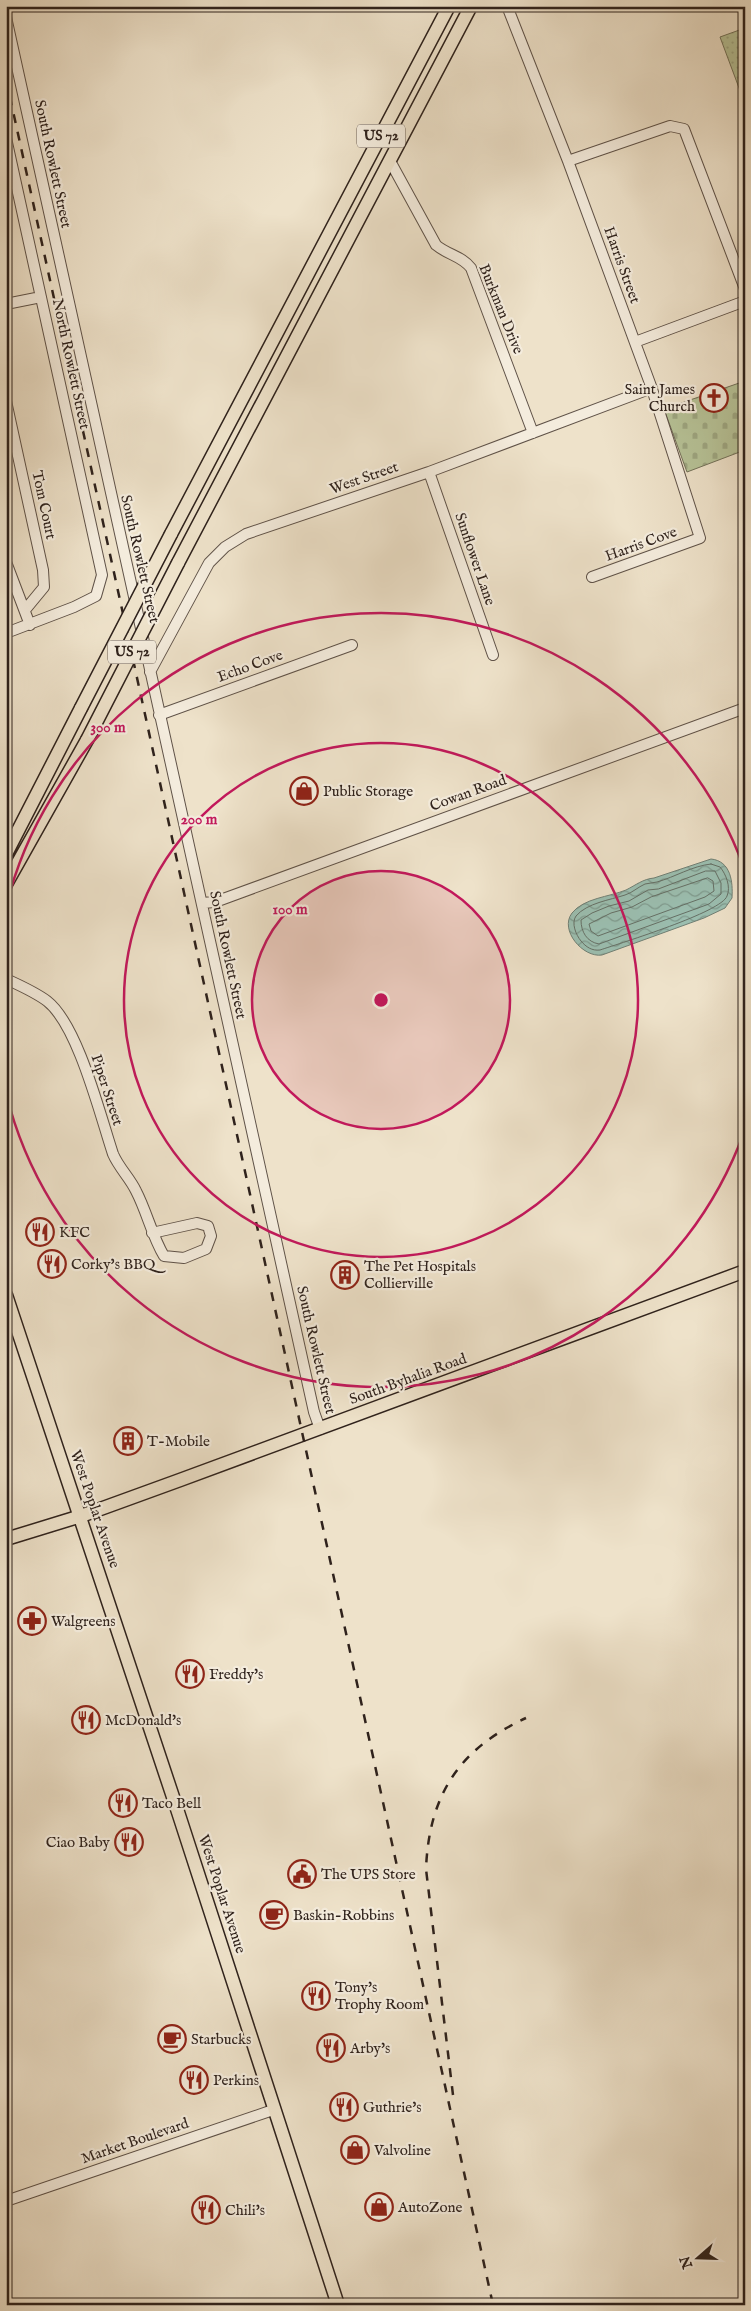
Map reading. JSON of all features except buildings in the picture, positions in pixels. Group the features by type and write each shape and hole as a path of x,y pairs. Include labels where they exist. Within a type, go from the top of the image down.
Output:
{"main road":[{"name":"US 72","path":"6,854 171,534 449,6"},
{"name":"US 72","path":"6,884 87,740 471,6"},
{"path":"293,304 308,316"},
{"name":"South Byhalia Road","path":"6,1539 81,1516 745,1271"},
{"name":"West Poplar Avenue","path":"6,1295 81,1516 338,2305"}],"street":[{"name":"Harris Street","path":"507,6 568,160 652,388 700,538"},
{"name":"South Rowlett Street","path":"6,17 314,1412 320,1429"},
{"path":"568,160 670,126 684,129 745,289"},
{"name":"North Rowlett Street","path":"6,138 102,575 96,596 30,625"},
{"name":"Burkman Drive","path":"390,161 436,245 446,253 464,260 471,268 534,433"},
{"path":"6,304 41,296"},
{"path":"635,342 745,301"},
{"name":"West Street","path":"150,672 179,616 210,563 225,547 246,534 429,472 652,388"},
{"name":"Tom Court","path":"6,402 43,570 44,587 25,610"},
{"name":"Sunflower Lane","path":"429,472 493,656"},
{"name":"Harris Cove","path":"592,577 700,538"},
{"path":"6,562 30,625 6,633"},
{"name":"Echo Cove","path":"160,715 352,645"},
{"name":"Cowan Road","path":"202,903 214,902 745,708"},
{"name":"Piper Street","path":"6,979 47,1001 67,1025 79,1052 113,1154 121,1170 136,1190 152,1233 164,1256 184,1258 206,1249 211,1236 208,1226 197,1223 152,1233"},
{"name":"Market Boulevard","path":"6,2201 273,2110"}],"green space":[{"path":"745,28 745,104 720,37"},
{"path":"745,381 745,450 687,472 664,409"}],"water":[{"path":"711,859 718,861 727,868 731,879 732,898 725,908 704,918 602,955 587,952 581,948 571,935 569,920 572,913 583,904 626,890 640,882"}],"railway":[{"path":"6,79 493,2305"},
{"path":"453,2095 426,1869 428,1843 433,1819 441,1797 452,1777 483,1744 503,1730 526,1718"}],"place":[{"name":"Saint James Church","path":"714,398"},
{"name":"Public Storage","path":"304,791"},
{"name":"KFC","path":"40,1232"},
{"name":"Corky's BBQ","path":"52,1264"},
{"name":"The Pet Hospitals Collierville","path":"345,1275"},
{"name":"T-Mobile","path":"128,1441"},
{"name":"Walgreens","path":"32,1621"},
{"name":"Freddy's","path":"190,1674"},
{"name":"McDonald's","path":"86,1720"},
{"name":"Taco Bell","path":"123,1803"},
{"name":"Ciao Baby","path":"129,1842"},
{"name":"The UPS Store","path":"302,1874"},
{"name":"Baskin-Robbins","path":"274,1915"},
{"name":"Tony's Trophy Room","path":"316,1996"},
{"name":"Starbucks","path":"172,2039"},
{"name":"Arby's","path":"331,2048"},
{"name":"Perkins","path":"194,2080"},
{"name":"Guthrie's","path":"344,2107"},
{"name":"Valvoline","path":"355,2150"},
{"name":"AutoZone","path":"379,2207"},
{"name":"Chili's","path":"206,2210"}]}
